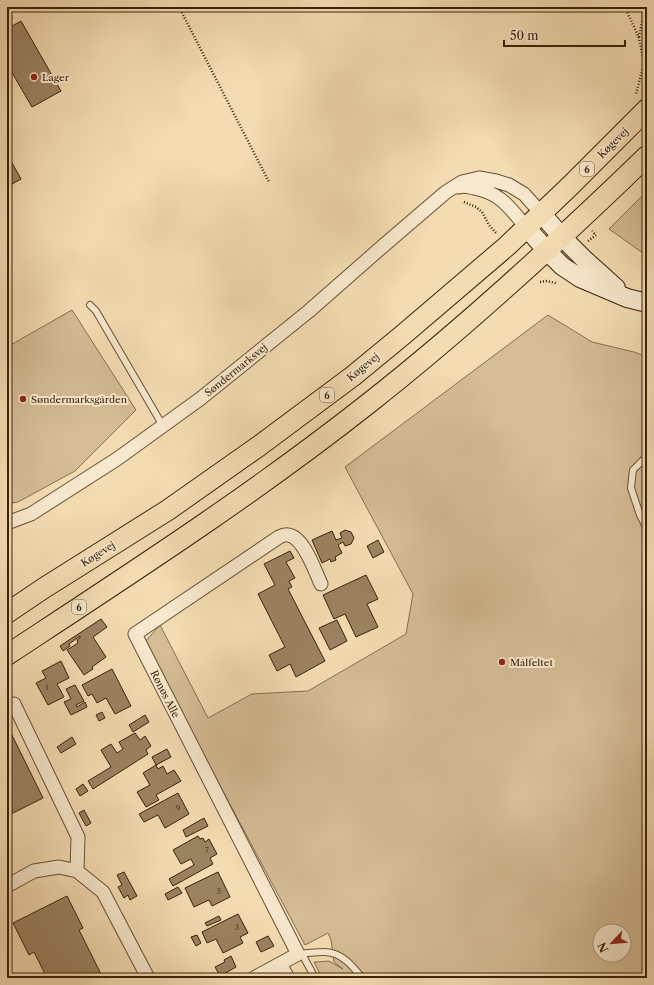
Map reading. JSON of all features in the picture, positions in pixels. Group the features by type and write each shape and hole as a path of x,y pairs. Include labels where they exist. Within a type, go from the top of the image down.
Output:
{"main road":[{"name":"Køgevej","path":"7,613 168,510 353,376 501,250 541,213 639,104"},
{"name":"6","path":"7,655 181,540 288,464 369,403 473,318 547,251 647,156"}],"street":[{"name":"Søndermarksvej","path":"7,523 31,514 117,459 200,399 309,312 446,192 462,182 480,178 509,185 524,194 541,213"},
{"name":"Søndermarksvej","path":"446,192 464,186 480,189 493,194 506,204 526,227"},
{"path":"541,213 585,260 628,298"},
{"path":"526,227 562,266 580,278 628,298 647,304"},
{"name":"Rønøs Alle","path":"300,954 135,634 279,537 287,534 295,537 305,549 321,584"},
{"path":"14,704 78,837 77,871"},
{"path":"7,886 34,872 59,867 77,871 103,892 148,978"},
{"path":"254,978 300,954"},
{"path":"280,964 288,978"}],"lane":[{"path":"90,304 96,311 163,426"},
{"path":"647,456 634,470 631,488 640,515 647,529"},
{"path":"315,978 300,954 324,952 332,953 348,962 362,978"}],"path":[{"path":"179,7 269,182"},
{"path":"625,7 639,38 644,63 636,94 639,104"},
{"path":"639,38 642,7"}],"shaded area":[{"path":"647,191 647,256 609,229"},
{"path":"72,310 136,410 75,471 18,502 7,504 7,347"},
{"name":"Målfeltet","path":"548,315 592,342 634,352 647,357 647,978 322,978 314,962 329,961 343,969 334,962 331,940 328,933 305,945 144,643 160,625 208,718 252,694 308,691 406,634 413,594 345,467"}],"building":[{"name":"Lager","path":"21,21 61,91 32,107 7,64 7,29"},
{"path":"7,154 21,179 7,187"},
{"path":"345,530 351,532 354,538 351,544 345,546 343,542 338,545 342,553 335,557 336,560 331,562 330,559 322,563 312,540 332,531 336,540 342,538 340,533"},
{"path":"378,540 384,552 373,558 367,546"},
{"path":"290,551 294,558 286,562 295,578 289,581 292,587 288,589 325,661 296,677 290,664 277,671 269,655 285,647 258,594 275,585 264,564"},
{"path":"366,575 378,599 367,604 378,627 356,637 345,614 334,619 323,595"},
{"path":"101,619 107,627 93,637 106,657 84,675 67,650 78,643 77,640 80,636 69,644 70,646 63,651 60,646"},
{"path":"337,620 347,641 330,650 319,628"},
{"path":"61,661 69,678 57,684 64,697 48,705 36,683 46,678 42,671"},
{"path":"112,669 131,706 115,714 106,698 97,703 92,694 88,696 82,685"},
{"path":"75,685 84,701 76,705 77,707 85,702 87,707 71,715 64,702 71,699 66,689"},
{"path":"102,712 105,718 99,721 96,715"},
{"path":"145,715 149,722 133,732 129,725"},
{"path":"7,725 43,798 7,816"},
{"path":"135,733 140,740 145,736 151,746 146,750 148,754 93,789 88,781 111,767 101,750 111,744 117,753 123,749 119,742"},
{"path":"72,737 76,744 61,753 57,747"},
{"path":"167,749 171,757 156,765 152,757"},
{"path":"156,765 158,769 163,766 167,774 174,770 181,781 156,795 159,800 146,807 137,792 150,785 143,773"},
{"path":"83,784 88,791 80,796 76,789"},
{"path":"178,793 189,814 165,828 158,815 144,822 139,814"},
{"path":"84,810 91,823 86,826 79,813"},
{"path":"204,818 208,826 186,837 183,830"},
{"path":"198,836 200,839 203,838 205,842 209,839 217,854 210,858 213,864 173,886 169,879 194,865 191,859 181,864 173,850"},
{"path":"124,872 137,896 130,900 128,895 124,898 118,887 122,885 117,875"},
{"path":"218,872 230,897 212,906 209,900 194,907 185,888"},
{"path":"178,887 182,893 168,900 165,894"},
{"path":"67,896 83,928 79,930 103,978 47,978 34,952 29,955 13,923"},
{"path":"238,914 248,933 240,937 243,943 223,953 216,939 207,943 202,932"},
{"path":"219,916 221,920 207,926 205,923"},
{"path":"197,935 201,943 196,946 191,937"},
{"path":"268,936 274,946 261,952 256,942"},
{"path":"231,956 236,967 220,976 215,967 225,962 224,960"}],"place":[{"name":"Lager","path":"34,77"},
{"name":"Søndermarksgården","path":"23,399"},
{"name":"Målfeltet","path":"502,662"}]}
